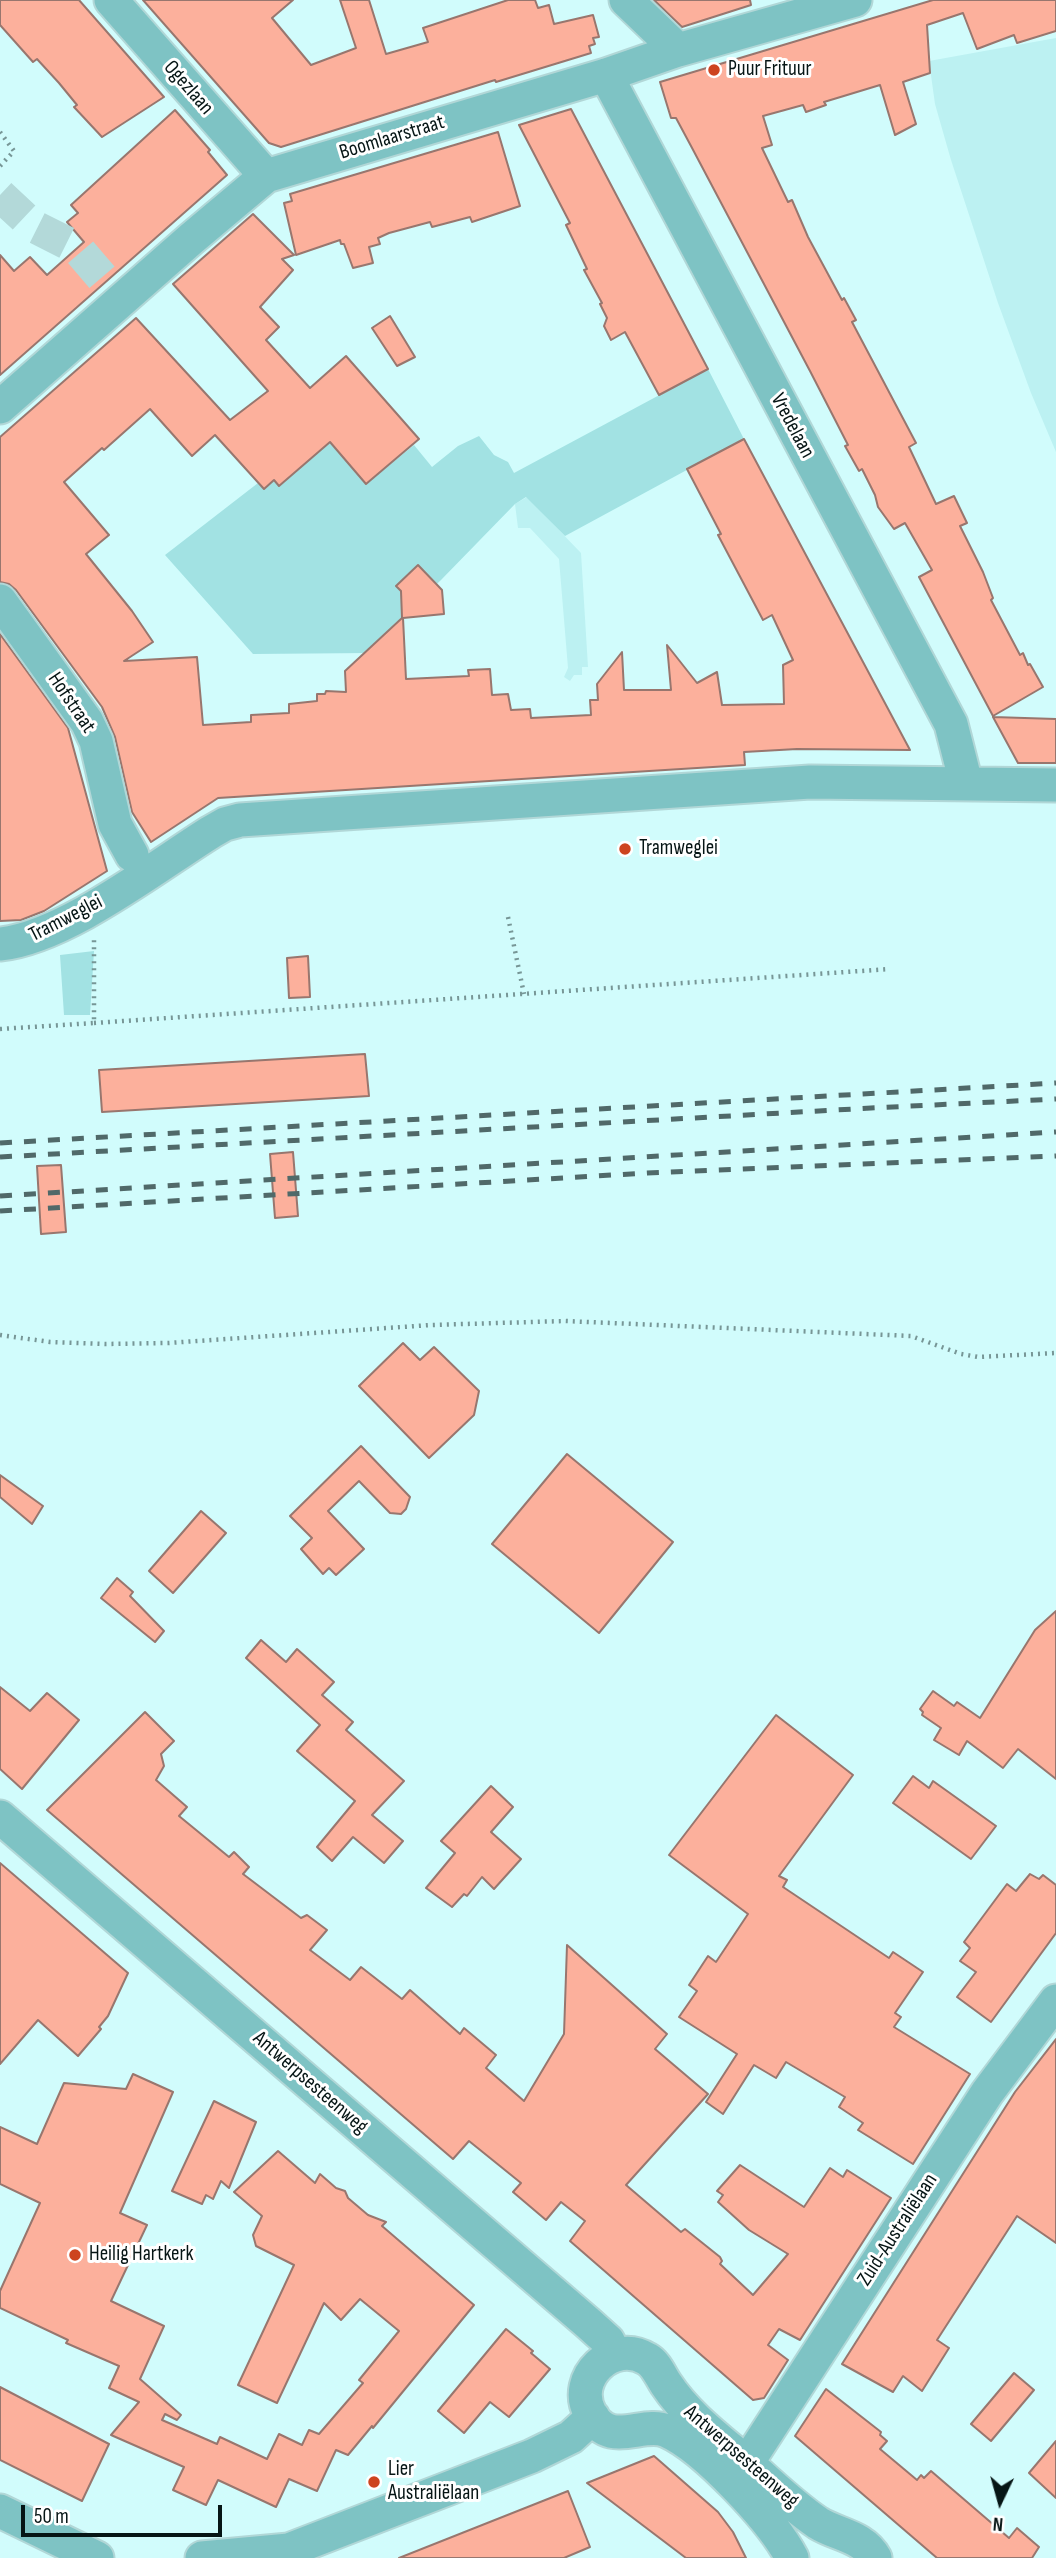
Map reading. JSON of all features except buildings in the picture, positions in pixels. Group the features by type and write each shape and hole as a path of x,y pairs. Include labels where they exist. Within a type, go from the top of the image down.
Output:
{"street":[{"name":"Ogezlaan","path":"111,0 266,176"},
{"path":"626,0 678,50"},
{"name":"Boomlaarstraat","path":"0,407 114,291 266,176 606,75 678,50 759,13 855,0"},
{"name":"Vredelaan","path":"606,75 951,724 966,783"},
{"name":"Hofstraat","path":"0,601 87,723 96,741 115,824 132,855"},
{"name":"Tramweglei","path":"10,943 81,915 211,832 240,820 810,782 1056,785"},
{"name":"Antwerpsesteenweg","path":"0,1817 588,2323 608,2342 614,2354 628,2353 645,2357 654,2364 681,2405 747,2463 807,2515 865,2545 875,2558"},
{"name":"Zuid-Australiëlaan","path":"747,2463 987,2093 1056,2001"},
{"path":"202,2558 289,2550 563,2443 593,2417 585,2395 587,2382 596,2367 614,2354"},
{"name":"Antwerpsesteenweg","path":"593,2417 601,2426 623,2434 664,2430 693,2447 761,2514 784,2542 792,2558"},
{"path":"0,2511 97,2558"}],"path":[{"path":"0,132 13,151 0,166"},
{"path":"81,915 95,941 94,1023"},
{"path":"508,917 524,993"},
{"path":"0,1029 890,969"},
{"path":"0,1335 50,1342 155,1343 431,1325 565,1321 911,1336 961,1354 978,1357 1056,1353"}],"shaded area":[{"path":"1056,38 1056,452 998,303 951,160 935,104 929,61"},
{"path":"708,369 744,439 565,536 526,497 515,504 441,580 370,647 370,653 253,654 165,555 258,483 264,489 274,480 280,486 330,442 366,484 414,445 432,467 458,446 479,436 494,455 508,462 514,473"},
{"path":"527,497 581,553 588,667 582,667 582,675 574,675 570,681 564,677 568,668 559,559 530,528 518,528 515,504"},
{"path":"94,951 90,1015 64,1015 60,955"}],"tunnel":[{"path":"0,195 33,226 77,248 106,282"}],"railway":[{"path":"0,1143 1056,1083"},
{"path":"0,1157 1056,1099"},
{"path":"0,1196 1056,1132"},
{"path":"0,1211 647,1173 1056,1156"}],"place":[{"name":"Puur Frituur","path":"714,70"},
{"name":"Tramweglei","path":"625,849"},
{"name":"Heilig Hartkerk","path":"75,2255"},
{"name":"Lier Australiëlaan","path":"374,2482"}]}
